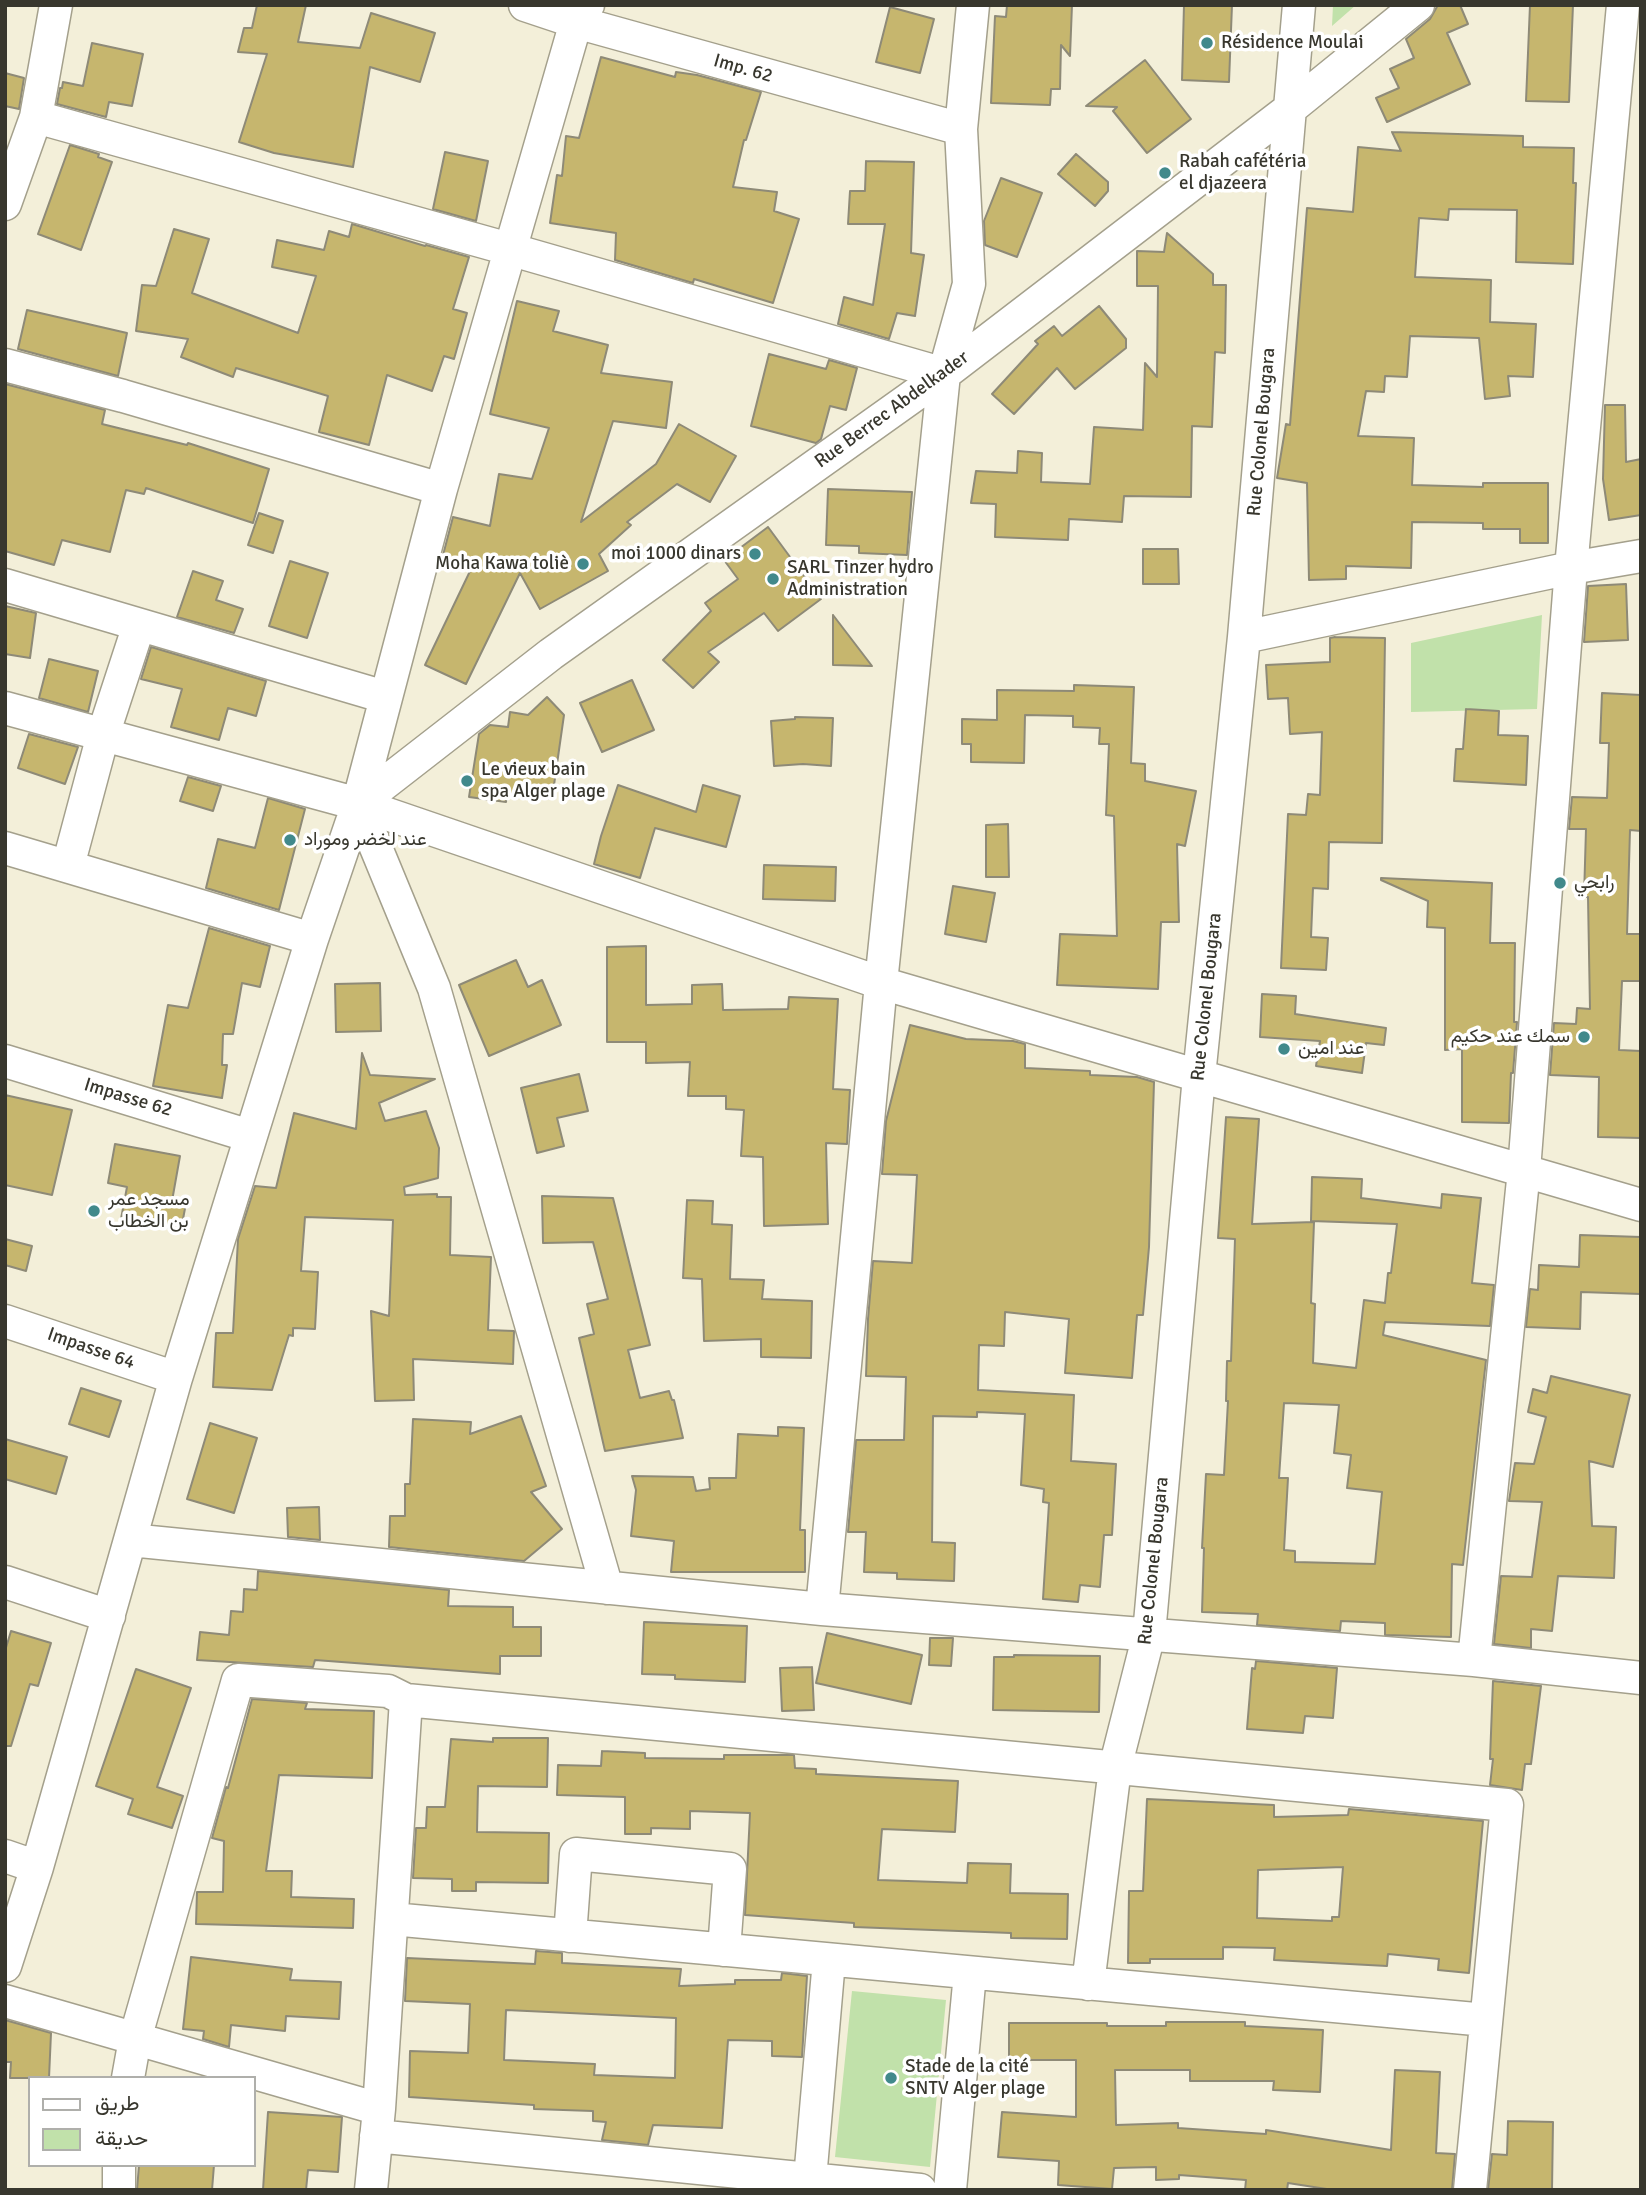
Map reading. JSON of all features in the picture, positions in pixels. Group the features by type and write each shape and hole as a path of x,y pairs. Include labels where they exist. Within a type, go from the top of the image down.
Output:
{"street":[{"path":"5,204 36,117 56,5"},
{"name":"Imp. 62","path":"525,5 582,14 961,130"},
{"path":"822,1609 881,983 944,374 969,284 961,130 973,5"},
{"name":"Rue Colonel Bougara","path":"1088,1984 1115,1768 1149,1634 1199,1076 1244,636 1300,5"},
{"name":"Rue Berrec Abdelkader","path":"358,804 551,654 944,374 1291,108 1418,5"},
{"path":"1474,1660 1524,1170 1571,568 1623,5"},
{"path":"5,1966 37,1867 176,1378 312,939 358,804 440,489 509,249 582,14"},
{"path":"36,117 944,374"},
{"path":"5,365 123,396 440,489"},
{"path":"1244,636 1641,556"},
{"path":"5,585 385,697"},
{"path":"68,866 103,735 139,625"},
{"path":"5,708 358,804 881,983 1641,1205"},
{"path":"358,804 434,988 607,1588"},
{"path":"5,848 312,939"},
{"name":"Impasse 62","path":"5,1061 250,1136"},
{"name":"Impasse 64","path":"5,1321 176,1378"},
{"path":"130,1540 822,1609 1474,1660 1641,1678"},
{"path":"5,1582 109,1616"},
{"path":"128,2076 135,2039 238,1680 388,1691 406,1700 1507,1805 1469,2190"},
{"path":"371,2190 378,2122 406,1700"},
{"path":"570,1936 576,1854 730,1869 724,1950"},
{"path":"5,1856 37,1867"},
{"path":"392,1919 1486,2020"},
{"path":"810,2179 829,1960"},
{"path":"950,2190 970,1973"},
{"path":"5,2001 135,2039 243,2076"},
{"path":"256,2080 378,2122 810,2179 920,2190"},
{"path":"119,2190 120,2167"}],"green space":[{"path":"1333,5 1356,5 1332,26"},
{"path":"1542,615 1537,709 1411,712 1411,643"},
{"name":"Stade de la cité SNTV Alger plage","path":"852,1991 946,2000 930,2167 835,2157"}],"building":[{"path":"257,5 306,5 298,42 360,48 371,13 435,33 420,82 370,67 353,167 274,153 239,142 267,54 238,52 244,28 252,28"},
{"path":"1007,5 1072,5 1070,56 1061,45 1060,89 1051,89 1050,105 991,103 995,16 1006,17"},
{"name":"Résidence Moulai","path":"1184,5 1232,5 1229,82 1182,80"},
{"path":"1438,5 1460,5 1468,24 1447,33 1470,84 1387,122 1376,98 1399,88 1390,69 1414,58 1406,39 1430,19"},
{"path":"1530,5 1573,5 1569,102 1526,101"},
{"path":"890,7 934,19 920,73 876,62"},
{"path":"92,43 143,54 132,106 109,102 106,117 57,104 63,82 83,86"},
{"path":"601,57 675,77 676,72 697,75 761,92 744,140 733,187 777,192 774,211 799,219 773,303 694,279 693,283 615,260 616,233 550,223 557,175 562,176 566,136 579,138"},
{"path":"1145,60 1191,119 1147,153 1113,111 1117,107 1086,106"},
{"path":"5,73 24,78 19,109 5,106"},
{"path":"1392,132 1523,136 1523,147 1574,148 1573,183 1576,183 1573,264 1516,262 1517,210 1449,209 1448,220 1419,218 1415,277 1491,280 1490,322 1536,324 1533,377 1508,376 1510,396 1485,399 1479,338 1410,336 1407,377 1385,376 1384,392 1366,391 1358,436 1414,438 1412,485 1483,487 1483,483 1548,483 1548,543 1520,543 1520,529 1483,529 1483,523 1412,522 1411,568 1346,566 1346,579 1309,580 1307,483 1277,478 1286,424 1290,425 1307,208 1353,212 1358,147 1401,151"},
{"path":"70,145 99,154 98,157 112,162 81,250 38,234"},
{"path":"445,152 488,161 476,221 433,209"},
{"path":"1076,154 1108,182 1108,191 1095,206 1058,174"},
{"path":"866,161 914,162 911,253 924,255 915,316 897,313 889,339 838,324 844,297 873,305 885,224 848,224 850,191 865,191"},
{"path":"1001,178 1042,193 1017,257 985,245 984,221"},
{"path":"352,224 469,257 453,309 467,313 454,359 444,356 432,391 387,375 369,445 319,432 328,396 236,368 233,377 181,357 188,339 136,331 142,285 156,286 174,229 209,239 192,293 298,333 316,276 272,267 277,240 324,250 329,231 349,237"},
{"path":"1167,233 1213,274 1213,285 1226,285 1225,353 1215,352 1212,427 1192,426 1191,497 1124,496 1122,522 1069,519 1068,540 995,537 996,504 971,503 976,471 1017,473 1018,451 1042,453 1041,482 1090,484 1094,427 1143,430 1145,363 1157,377 1158,286 1137,286 1137,251 1164,252"},
{"path":"517,301 559,311 553,331 608,345 601,373 672,382 666,428 613,421 581,522 656,464 679,424 736,456 710,502 677,484 627,522 631,525 599,554 608,571 540,609 520,573 466,684 425,665 472,567 442,559 453,517 490,526 499,474 532,479 549,428 490,414"},
{"path":"1099,306 1126,339 1126,348 1075,389 1057,368 1014,414 992,394 1038,344 1035,341 1054,326 1062,336"},
{"path":"27,310 127,333 118,376 18,349"},
{"path":"769,354 826,369 829,360 857,368 846,410 830,406 821,439 816,443 751,426"},
{"path":"5,384 105,410 102,424 187,445 188,443 269,469 253,523 146,488 144,494 126,490 110,552 62,540 54,565 5,551"},
{"path":"1605,405 1625,405 1626,462 1641,459 1641,515 1609,520 1603,479"},
{"path":"828,489 912,492 907,555 859,553 859,546 826,545"},
{"path":"259,513 283,521 273,553 248,545"},
{"path":"768,527 821,599 778,631 764,613 708,652 719,662 693,688 663,660 711,611 705,603 738,579 724,560"},
{"path":"1143,549 1178,549 1179,584 1143,584"},
{"path":"290,561 328,573 307,638 269,626"},
{"path":"193,571 223,581 216,600 243,609 234,633 177,617"},
{"path":"1626,584 1628,640 1584,642 1588,586"},
{"path":"5,606 36,613 30,658 5,654"},
{"path":"833,615 872,666 833,665"},
{"path":"1330,638 1385,638 1382,843 1329,842 1328,889 1313,888 1311,937 1328,938 1326,970 1281,968 1288,814 1306,815 1308,794 1320,795 1322,732 1290,734 1288,698 1268,699 1266,665 1330,662"},
{"path":"151,647 266,681 256,716 228,708 219,740 171,727 182,689 141,679"},
{"path":"49,659 98,671 88,712 39,698"},
{"path":"632,680 654,730 602,752 580,703"},
{"path":"1074,685 1134,687 1131,763 1145,764 1145,781 1196,791 1185,846 1177,844 1179,922 1161,922 1158,989 1057,985 1060,934 1117,936 1114,816 1106,815 1109,744 1099,744 1100,728 1073,727 1073,716 1025,715 1024,763 971,762 971,744 962,744 962,719 997,720 997,690 1074,691"},
{"path":"1602,693 1641,695 1641,831 1630,830 1627,934 1641,934 1641,981 1622,981 1619,1050 1641,1051 1641,1138 1598,1137 1599,1077 1550,1075 1554,1023 1576,1024 1577,1008 1590,1009 1588,897 1584,897 1586,829 1569,829 1572,797 1607,798 1609,743 1600,743"},
{"path":"547,697 564,715 552,799 507,794 506,802 469,797 479,734 490,725 508,727 510,712 528,715"},
{"path":"1466,709 1499,711 1498,735 1528,736 1526,785 1454,781 1456,749 1463,749"},
{"path":"795,717 833,718 831,766 774,766 771,721"},
{"path":"29,734 78,747 65,784 18,768"},
{"path":"188,777 221,786 213,811 180,801"},
{"path":"618,785 696,812 703,785 740,796 726,847 655,828 640,878 594,864"},
{"path":"268,798 305,809 279,910 206,888 218,839 255,848"},
{"path":"1008,824 1009,877 986,877 986,825"},
{"path":"764,865 836,867 835,901 763,899"},
{"path":"1381,878 1492,883 1490,943 1515,943 1514,1022 1517,1022 1509,1123 1462,1122 1462,1049 1445,1050 1445,928 1427,927 1428,901"},
{"path":"953,886 995,893 986,942 945,934"},
{"path":"209,928 270,946 260,987 242,983 233,1034 223,1034 222,1065 227,1065 222,1098 153,1086 168,1005 188,1008"},
{"path":"646,946 646,1005 692,1004 692,985 722,984 723,1010 788,1009 789,997 838,999 833,1089 850,1090 847,1144 826,1143 828,1224 764,1226 763,1157 741,1156 744,1110 726,1109 726,1096 688,1096 690,1062 646,1063 646,1042 607,1042 607,947"},
{"path":"516,960 528,987 542,980 561,1025 489,1056 459,985"},
{"path":"380,983 381,1031 336,1032 335,984"},
{"path":"1262,994 1296,996 1295,1014 1386,1028 1384,1045 1366,1043 1362,1073 1316,1066 1320,1041 1260,1037"},
{"path":"910,1025 966,1039 1025,1044 1025,1068 1090,1071 1090,1075 1137,1077 1154,1082 1149,1247 1143,1315 1137,1315 1132,1378 1065,1373 1069,1319 1005,1312 1004,1346 979,1345 978,1390 1074,1395 1071,1461 1116,1464 1112,1535 1104,1535 1100,1587 1080,1585 1078,1602 1043,1599 1049,1503 1043,1502 1044,1489 1021,1485 1025,1414 977,1412 977,1417 933,1416 932,1542 955,1543 954,1581 897,1579 897,1573 864,1572 866,1532 848,1532 856,1440 904,1440 906,1377 866,1376 873,1261 912,1263 917,1175 882,1174 886,1121"},
{"path":"362,1053 370,1075 435,1079 379,1103 385,1121 426,1111 439,1148 438,1178 404,1187 405,1195 437,1194 437,1197 451,1197 450,1255 491,1257 488,1330 514,1331 513,1364 413,1359 414,1400 375,1401 371,1311 389,1316 393,1220 305,1217 301,1271 318,1272 315,1329 293,1328 293,1336 289,1335 272,1390 213,1387 216,1333 233,1333 238,1239 255,1186 276,1188 294,1113 356,1129"},
{"path":"579,1074 588,1111 557,1118 564,1146 537,1153 521,1088"},
{"path":"5,1095 72,1110 52,1195 5,1185"},
{"path":"1226,1117 1259,1119 1252,1224 1314,1222 1311,1303 1315,1304 1313,1363 1356,1368 1364,1300 1385,1303 1397,1224 1311,1221 1312,1177 1362,1179 1361,1198 1441,1208 1442,1194 1481,1198 1472,1283 1494,1285 1490,1326 1385,1322 1383,1335 1486,1360 1463,1565 1452,1564 1451,1637 1385,1635 1385,1623 1341,1621 1340,1631 1257,1625 1258,1614 1202,1612 1206,1474 1224,1475 1227,1361 1231,1361 1235,1239 1218,1238","holes":["1284,1403 1339,1405 1334,1453 1351,1455 1347,1488 1382,1492 1375,1564 1295,1562 1295,1551 1284,1550 1288,1478 1279,1478"]},
{"path":"115,1144 180,1156 172,1201 186,1203 181,1230 121,1219 127,1187 108,1183"},
{"path":"542,1196 613,1198 650,1345 628,1350 640,1398 669,1391 674,1400 683,1438 605,1451 579,1338 594,1334 587,1304 608,1299 593,1242 543,1243"},
{"path":"687,1200 713,1201 712,1224 732,1225 730,1279 764,1280 762,1299 812,1301 811,1358 761,1357 761,1339 704,1341 702,1279 683,1278"},
{"path":"1580,1235 1641,1237 1641,1294 1581,1292 1580,1329 1526,1327 1530,1289 1538,1290 1539,1265 1579,1267"},
{"path":"5,1239 32,1246 26,1271 5,1265"},
{"path":"1551,1376 1630,1395 1613,1467 1589,1461 1592,1526 1616,1527 1614,1578 1558,1576 1552,1631 1531,1629 1531,1648 1494,1644 1501,1576 1532,1577 1542,1502 1509,1501 1515,1463 1534,1464 1546,1417 1528,1412 1533,1389 1547,1393"},
{"path":"81,1388 121,1401 109,1437 69,1424"},
{"path":"521,1416 546,1486 531,1492 562,1529 524,1561 389,1547 390,1516 405,1516 405,1484 410,1484 413,1419 471,1422 470,1434"},
{"path":"210,1423 257,1438 234,1513 187,1499"},
{"path":"778,1427 804,1428 800,1530 805,1530 805,1572 671,1572 674,1541 631,1536 636,1490 632,1476 693,1477 696,1491 710,1489 709,1478 736,1478 738,1434 778,1436"},
{"path":"5,1439 67,1457 56,1494 5,1479"},
{"path":"319,1507 320,1540 288,1537 287,1508"},
{"path":"258,1571 449,1590 448,1606 513,1607 513,1627 541,1627 541,1656 500,1656 500,1674 315,1660 313,1667 197,1660 200,1632 229,1635 231,1611 243,1612 244,1589 257,1590"},
{"path":"644,1622 747,1626 745,1682 675,1679 675,1675 642,1674"},
{"path":"11,1631 51,1643 38,1686 30,1684 11,1746 5,1746 5,1651"},
{"path":"827,1633 922,1655 911,1704 816,1683"},
{"path":"930,1638 953,1638 951,1666 929,1665"},
{"path":"1100,1656 1099,1712 993,1710 994,1657"},
{"path":"1256,1661 1337,1668 1333,1718 1305,1716 1303,1733 1247,1729 1252,1668 1255,1669"},
{"path":"812,1667 814,1710 782,1711 780,1668"},
{"path":"136,1669 191,1688 157,1787 183,1796 172,1828 128,1814 133,1799 96,1786"},
{"path":"1493,1681 1541,1686 1531,1764 1525,1764 1522,1790 1490,1785 1493,1759 1490,1759"},
{"path":"252,1699 307,1703 305,1709 374,1711 372,1778 279,1775 266,1871 292,1871 291,1897 354,1899 353,1928 196,1924 197,1892 223,1892 224,1841 212,1838"},
{"path":"493,1738 548,1738 547,1787 478,1786 477,1832 549,1833 548,1883 476,1882 476,1891 452,1891 452,1879 413,1878 416,1828 426,1828 427,1807 445,1807 451,1739 493,1742"},
{"path":"602,1751 645,1753 645,1758 724,1759 724,1755 794,1755 795,1768 816,1769 816,1774 958,1781 955,1832 882,1829 878,1880 967,1883 968,1863 1011,1864 1010,1893 1068,1894 1067,1939 1011,1938 1011,1933 854,1927 854,1923 745,1915 750,1813 690,1811 690,1829 651,1828 651,1834 625,1834 625,1797 557,1795 558,1765 601,1766"},
{"path":"1147,1799 1274,1805 1274,1817 1348,1815 1349,1809 1483,1821 1469,1973 1438,1970 1439,1959 1388,1954 1387,1966 1274,1960 1275,1948 1223,1947 1223,1959 1150,1959 1150,1963 1128,1963 1129,1891 1143,1891","holes":["1343,1867 1339,1917 1332,1917 1332,1921 1257,1918 1258,1870"]},
{"path":"536,1951 562,1953 562,1963 681,1969 679,1986 735,1984 735,1980 781,1980 782,1973 807,1976 802,2057 772,2056 772,2041 728,2040 722,2128 653,2125 648,2145 602,2140 606,2122 593,2121 593,2111 534,2109 534,2105 409,2097 410,2051 468,2053 470,2004 405,2001 407,1958 535,1964","holes":["506,2010 676,2018 675,2078 594,2075 595,2064 504,2060"]},
{"path":"191,1957 292,1969 290,1980 341,1982 339,2019 286,2016 285,2031 231,2025 229,2047 203,2039 204,2031 183,2029"},
{"path":"5,2020 51,2033 49,2076 10,2078 11,2062 5,2062"},
{"path":"1166,2022 1245,2022 1245,2026 1323,2030 1320,2092 1273,2090 1274,2081 1190,2081 1190,2070 1115,2070 1116,2125 1178,2123 1178,2128 1266,2134 1266,2130 1391,2150 1395,2070 1440,2072 1436,2153 1455,2154 1452,2190 1333,2190 1288,2183 1287,2190 1245,2190 1246,2180 1179,2175 1179,2179 1156,2180 1156,2167 1114,2168 1112,2189 1058,2185 1059,2161 998,2157 1002,2112 1076,2117 1076,2060 1009,2060 1009,2023 1166,2026"},
{"path":"268,2112 342,2117 338,2172 308,2170 306,2190 263,2190"},
{"path":"1508,2121 1553,2122 1552,2190 1488,2190 1492,2154 1507,2155"},
{"path":"139,2167 214,2167 212,2190 137,2190"}],"place":[{"name":"Résidence Moulai","path":"1207,43"},
{"name":"Rabah cafétéria el djazeera","path":"1165,173"},
{"name":"moi 1000 dinars","path":"755,554"},
{"name":"Moha Kawa toliè","path":"583,564"},
{"name":"SARL Tinzer hydro Administration","path":"773,579"},
{"name":"Le vieux bain spa Alger plage","path":"467,781"},
{"name":"عند لخضر وموراد","path":"290,840"},
{"name":"رابحي","path":"1560,883"},
{"name":"سمك عند حكيم","path":"1584,1037"},
{"name":"عند امين","path":"1284,1049"},
{"name":"مسجد عمر بن الخطاب","path":"94,1211"},
{"name":"Stade de la cité SNTV Alger plage","path":"891,2078"}]}
